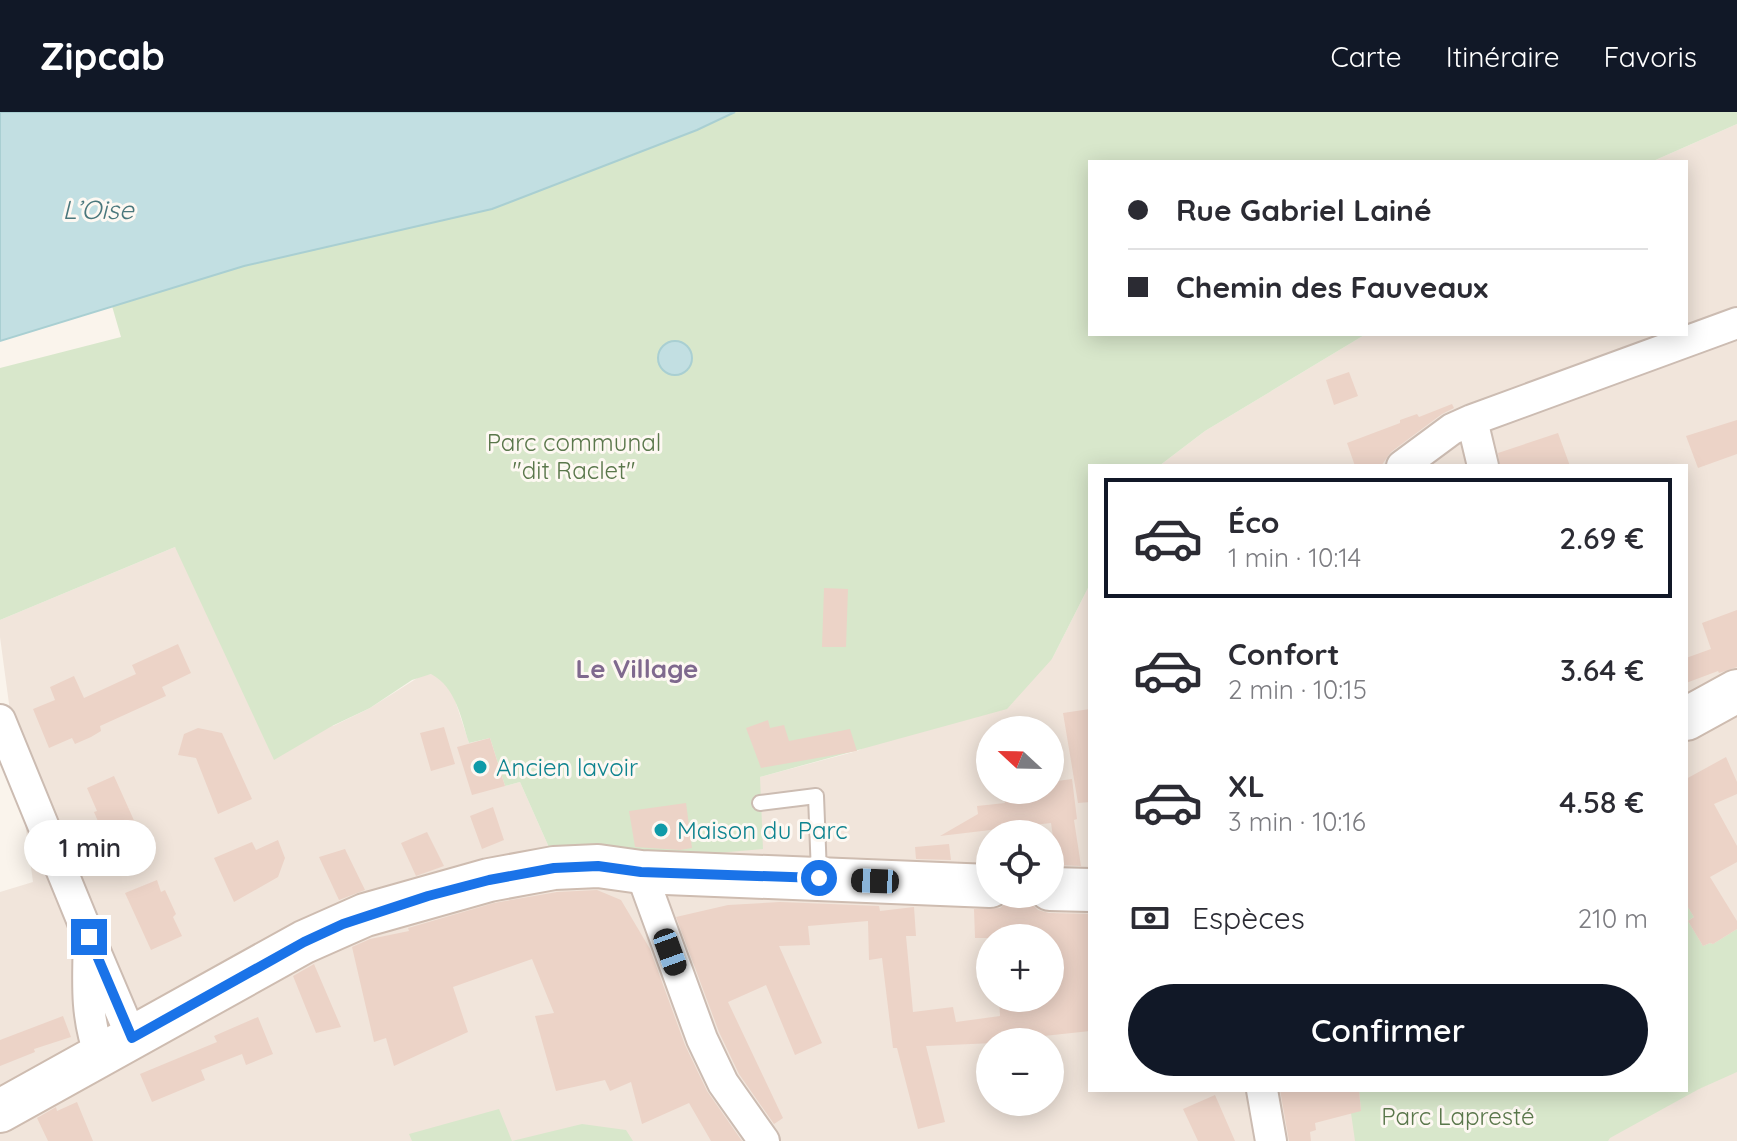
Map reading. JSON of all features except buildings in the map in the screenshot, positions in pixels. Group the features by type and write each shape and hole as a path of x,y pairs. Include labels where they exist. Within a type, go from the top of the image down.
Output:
{"street":[{"path":"1405,464 1452,429 1472,420 1737,323"},
{"path":"1472,420 1483,464"},
{"path":"1688,718 1737,691"},
{"path":"0,720 89,937 87,1006 92,1035 116,1047"},
{"path":"0,1111 304,942 365,915 489,880 554,868 598,866 641,872 976,885"},
{"path":"641,872 702,1039 723,1083 764,1141"},
{"path":"1064,889 1088,890"},
{"path":"1262,1092 1271,1141"}],"lane":[{"path":"760,803 816,796 819,878"}],"shaded area":[{"path":"1737,124 1737,1141 0,1141 0,892 33,882 0,620 175,547 333,726 370,708 422,675 432,674 444,680 454,697 469,743 490,738 505,786 520,782 551,852 760,803 760,777 857,751 1052,659 1088,588 1088,1092 1688,1092 1688,464 1162,464 1205,431 1363,336 1688,336 1688,160 1656,160"}],"green space":[{"name":"Parc communal \"dit Raclet\"","path":"735,112 1737,112 1737,124 1656,160 1088,160 1088,336 1363,336 1205,431 1162,464 1088,464 1088,588 1052,659 1007,709 760,777 763,849 627,861 551,852 520,782 505,786 490,738 469,743 452,695 431,674 412,680 370,708 274,760 175,547 0,620 0,368 121,337 112,306 244,266 492,209 697,130"},
{"path":"1688,907 1694,917 1688,921"},
{"name":"Parc Lapresté","path":"1688,921 1703,946 1713,944 1737,929 1737,1072 1699,1089 1608,1141 1355,1141 1351,1113 1361,1110 1359,1092 1688,1092"},
{"path":"499,1109 512,1141 412,1141 409,1134"},
{"path":"582,1124 626,1130 633,1141 512,1141"}],"water":[{"name":"L’Oise","path":"0,112 735,112 697,130 492,209 244,266 0,341"},
{"path":"675,341 687,346 692,358 687,370 675,375 663,370 658,358 663,346"}],"place":[{"name":"Ancien lavoir","path":"480,767"},
{"name":"Maison du Parc","path":"661,830"}],"district":[{"name":"Le Village","path":"637,668"}],"route":[{"path":"89,937 132,1038 304,942 343,924 489,880 554,868 598,866 641,872 819,878"}]}
